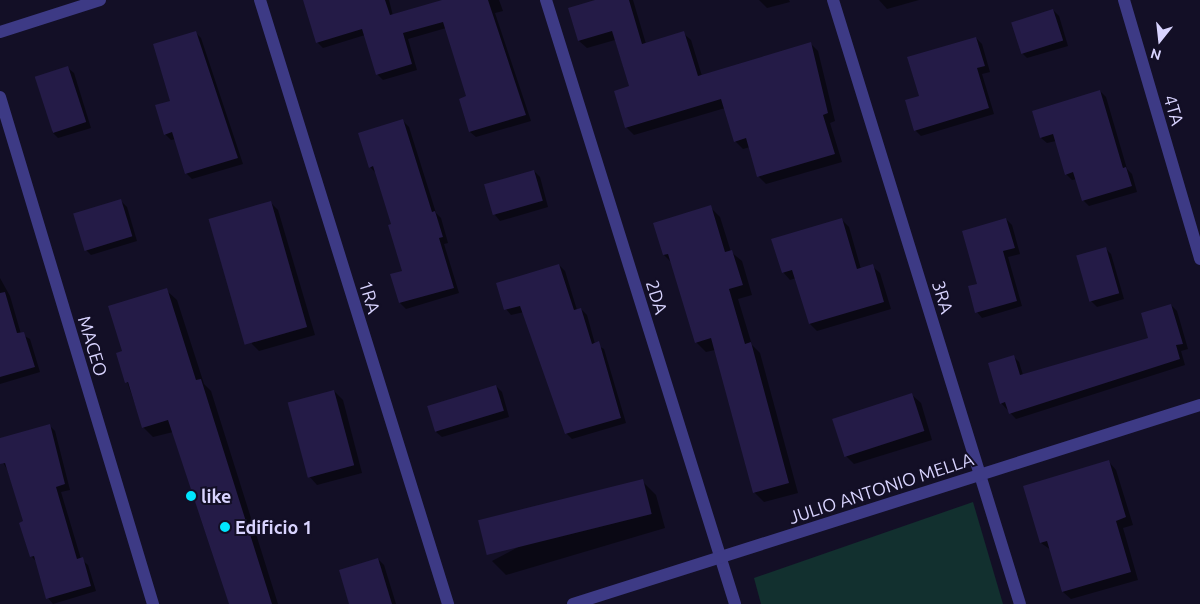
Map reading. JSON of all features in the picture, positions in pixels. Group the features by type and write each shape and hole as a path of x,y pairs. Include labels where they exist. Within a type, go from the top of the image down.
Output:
{"street":[{"path":"0,32 100,0"},
{"name":"1RA","path":"260,0 448,604"},
{"name":"2DA","path":"546,0 735,604"},
{"name":"3RA","path":"833,0 1020,604"},
{"name":"4TA","path":"1124,0 1200,259"},
{"name":"MACEO","path":"0,97 153,604"},
{"name":"JULIO ANTONIO MELLA","path":"573,604 1200,406"}],"green space":[{"path":"973,502 1003,604 761,604 754,578"}],"building":[{"path":"303,0 385,0 390,15 442,0 488,0 526,115 469,132 459,99 466,96 443,22 403,33 412,64 376,75 362,29 316,43"},
{"path":"595,0 629,0 642,44 684,31 698,76 811,42 828,113 823,115 835,154 757,177 746,138 734,142 721,99 625,128 614,91 629,86 612,31 578,41 568,8"},
{"path":"1053,9 1063,40 1021,54 1011,23"},
{"path":"196,31 238,158 185,174 172,132 164,135 155,105 170,101 153,44"},
{"path":"976,37 985,66 977,68 989,108 914,131 905,100 919,96 907,57"},
{"path":"68,66 86,122 53,133 35,77"},
{"path":"1100,90 1123,168 1126,167 1132,186 1082,201 1073,172 1065,175 1053,134 1040,138 1032,111"},
{"path":"403,119 432,212 435,211 443,237 439,238 454,288 399,303 390,274 402,271 388,225 391,224 373,166 369,168 358,133"},
{"path":"534,170 543,201 493,215 484,184"},
{"path":"121,199 132,236 85,251 73,214"},
{"path":"271,201 307,327 245,345 209,219"},
{"path":"711,205 725,252 732,250 743,285 729,289 745,344 751,342 789,483 753,493 711,338 695,343 668,254 663,255 653,223"},
{"path":"842,218 857,269 873,264 884,302 809,324 792,270 782,273 771,239"},
{"path":"1006,218 1015,248 1003,251 1017,301 975,313 968,286 977,284 962,231"},
{"path":"1106,247 1119,293 1089,302 1076,256"},
{"path":"559,264 574,310 581,308 592,344 599,341 621,418 565,434 520,306 504,310 496,283"},
{"path":"167,288 196,380 201,379 272,604 229,604 168,420 142,428 128,382 125,383 116,353 122,351 108,306"},
{"path":"5,292 17,333 24,332 35,367 0,377 0,293"},
{"path":"1171,304 1183,344 1176,345 1180,359 1009,414 1005,402 1000,404 988,363 1014,355 1020,375 1148,338 1141,313"},
{"path":"496,385 504,411 435,432 427,406"},
{"path":"334,390 354,465 308,478 288,402"},
{"path":"912,393 924,431 844,457 832,419"},
{"path":"50,424 65,484 56,487 77,559 83,557 91,586 46,599 34,556 30,557 19,523 23,521 5,463 0,464 0,438"},
{"path":"1109,460 1126,517 1116,521 1131,572 1062,592 1047,541 1040,543 1023,486"},
{"path":"643,479 652,514 487,555 478,520"},
{"path":"378,558 392,604 349,604 339,570"}],"place":[{"name":"like","path":"191,496"},
{"name":"Edificio 1","path":"225,527"}]}
